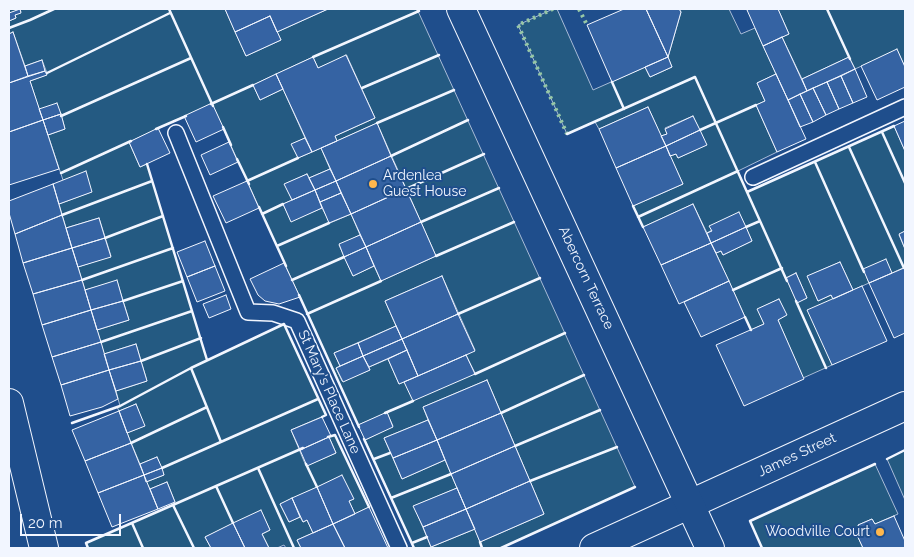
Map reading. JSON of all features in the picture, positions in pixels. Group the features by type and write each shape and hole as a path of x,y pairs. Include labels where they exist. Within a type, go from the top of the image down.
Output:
{"main road":[{"name":"Abercorn Terrace","path":"461,9 710,548"},
{"path":"9,403 44,548"},
{"name":"James Street","path":"594,548 905,406"}],"lane":[{"path":"753,177 905,107"},
{"name":"St Mary's Place Lane","path":"176,133 248,312 273,313 297,321 399,548"}],"shaded area":[{"path":"9,9 225,9 246,56 281,40 277,32 328,9 417,9 635,487 501,548 414,548 365,440 393,426 387,413 358,425 212,104 129,142 140,167 147,164 207,360 284,324 326,415 291,430 306,466 336,453 329,437 335,435 369,507 355,514 349,501 353,499 342,476 280,504 289,522 300,517 303,522 307,520 313,533 297,540 301,548 286,548 284,545 277,548 269,548 262,534 270,530 261,511 205,537 211,548 88,548 86,543 173,505 175,502 167,482 150,489 146,482 164,475 157,457 140,464 127,433 144,426 136,404 119,411 117,407 120,406 116,391 147,381 136,344 104,354 97,330 129,320 117,281 85,290 78,267 111,256 99,218 66,228 59,204 91,192 63,180 48,135 65,129 61,114 39,109 30,81 47,73 42,60 25,66 13,32 9,34 9,21 16,18 15,15 21,12 20,10 9,14","holes":["347,56 375,118 335,136 337,141 377,123 436,256 381,281 374,266 353,276 339,245 360,235 351,214 330,223 322,208 291,221 283,204 292,200 285,184 307,174 309,178 330,169 321,148 298,158 292,144 305,138 283,89 260,100 253,85 313,57 318,68","442,276 475,350 466,355 475,373 399,384 388,359 369,367 370,370 342,381 336,368 340,366 334,353 396,326 385,301","487,380 544,514 480,542 475,529 431,547 414,506 457,488 445,460 402,479 384,438 428,420 423,407"]},
{"path":"553,9 557,9 593,90 645,67 650,77 672,67 668,57 681,12 679,9 729,9 741,34 755,28 776,74 757,83 765,101 756,105 777,152 738,171 747,192 894,126 905,151 905,231 899,235 905,249 905,267 892,273 864,270 869,283 853,290 840,262 808,276 818,301 831,295 833,299 832,365 803,378 778,320 786,315 779,299 758,309 764,324 751,330 716,253 721,251 723,255 752,241 739,213 707,233 693,204 643,227 633,206 683,184 670,156 676,154 678,158 706,145 693,116 665,128 667,134 661,136 648,107 599,129 595,122 567,134 518,25","holes":["796,273 807,298 797,302 786,278"]},
{"path":"778,9 905,9 905,67 897,50 855,69 849,57 802,79 782,37 789,34"},
{"path":"905,450 905,500 887,459"},
{"path":"875,464 898,514 875,524 872,519 858,525 860,530 856,533 863,548 762,548 750,521"}],"building":[{"path":"20,9 21,13 15,15 16,18 9,21 9,13"},
{"path":"225,9 328,9 277,32 270,16 235,32"},
{"path":"624,9 646,9 668,57 612,82 587,25"},
{"path":"646,9 679,9 681,12 668,57"},
{"path":"778,9 789,34 763,46 747,10"},
{"path":"270,16 281,40 246,56 235,32"},
{"path":"13,32 28,76 9,83 9,34"},
{"path":"782,37 807,91 788,100 763,46"},
{"path":"897,49 905,67 905,87 877,100 861,66"},
{"path":"346,55 375,118 335,136 337,141 312,152 276,74 313,57 318,68"},
{"path":"668,57 672,67 650,77 645,67"},
{"path":"849,57 855,69 807,91 802,79"},
{"path":"42,60 45,71 28,76 25,66"},
{"path":"855,69 867,97 853,103 841,76"},
{"path":"45,71 47,75 30,81 43,120 9,132 9,83"},
{"path":"276,74 283,89 260,100 253,85"},
{"path":"776,74 806,139 777,152 756,105 765,101 757,83"},
{"path":"841,76 853,103 839,109 827,82"},
{"path":"827,82 839,109 826,115 813,88"},
{"path":"813,88 826,115 813,122 800,94"},
{"path":"800,94 813,122 800,127 788,100"},
{"path":"57,103 61,114 43,120 39,109"},
{"path":"212,103 224,129 196,142 184,116"},
{"path":"648,107 666,146 616,168 599,129"},
{"path":"61,114 65,129 48,135 43,120"},
{"path":"693,116 700,130 666,146 661,136 667,134 665,129"},
{"path":"43,120 59,169 9,185 9,132"},
{"path":"905,121 905,151 894,126"},
{"path":"377,123 391,156 336,181 321,148"},
{"path":"158,128 170,153 140,167 129,142"},
{"path":"700,130 707,145 678,158 676,154 670,156 666,146"},
{"path":"305,138 312,152 298,158 291,144"},
{"path":"229,142 238,162 210,175 201,155"},
{"path":"666,146 683,184 633,206 616,168"},
{"path":"391,156 406,189 351,214 336,181"},
{"path":"330,169 336,181 315,190 309,178"},
{"path":"86,171 92,192 59,204 53,184"},
{"path":"307,174 315,190 292,200 284,184"},
{"path":"247,181 259,208 226,223 213,196"},
{"path":"336,181 341,193 320,202 315,190"},
{"path":"53,184 62,215 15,234 9,213 9,201"},
{"path":"406,189 421,222 366,247 351,214"},
{"path":"315,190 322,208 291,222 283,204"},
{"path":"341,193 351,214 329,223 320,202"},
{"path":"693,204 711,243 661,265 643,227"},
{"path":"739,212 746,227 711,243 707,233 712,231 709,226"},
{"path":"62,215 72,248 23,263 15,234"},
{"path":"99,218 105,238 72,248 66,228"},
{"path":"421,222 436,256 381,281 366,247"},
{"path":"746,227 752,241 723,255 721,251 716,253 711,243"},
{"path":"905,231 905,249 899,234"},
{"path":"360,235 366,247 344,257 339,244"},
{"path":"105,238 111,257 78,267 72,248"},
{"path":"205,241 215,266 187,277 177,252"},
{"path":"711,243 729,281 679,304 661,265"},
{"path":"366,247 374,266 353,276 344,257"},
{"path":"72,248 82,280 33,294 23,263"},
{"path":"886,259 892,273 869,283 863,269"},
{"path":"840,262 853,290 833,299 831,295 818,301 807,276"},
{"path":"284,263 300,297 279,304 265,301 258,295 250,279"},
{"path":"215,266 225,291 197,302 187,277"},
{"path":"904,268 905,333 894,338 869,283"},
{"path":"796,273 807,298 797,303 786,278"},
{"path":"442,276 458,314 402,339 385,301"},
{"path":"82,280 91,310 42,325 33,294"},
{"path":"117,280 123,301 91,310 85,290"},
{"path":"729,281 745,317 701,337 684,302"},
{"path":"862,286 887,341 832,365 807,310"},
{"path":"226,295 231,309 209,318 203,304"},
{"path":"779,299 787,315 778,320 804,379 744,406 716,345 764,324 757,309"},
{"path":"123,301 129,320 97,330 91,310"},
{"path":"91,310 101,342 52,357 42,325"},
{"path":"458,314 475,351 418,376 402,339"},
{"path":"396,326 402,339 363,356 358,343"},
{"path":"402,339 407,350 369,367 363,356"},
{"path":"101,342 109,370 61,385 52,357"},
{"path":"358,343 363,356 340,366 334,353"},
{"path":"136,344 141,361 109,370 104,354"},
{"path":"407,350 418,376 399,384 388,359"},
{"path":"466,355 475,374 413,401 404,382"},
{"path":"363,356 370,370 343,382 336,368"},
{"path":"141,361 147,381 116,391 109,370"},
{"path":"109,370 118,399 102,407 70,416 61,385"},
{"path":"487,380 501,413 437,440 423,407"},
{"path":"136,404 145,426 127,433 119,411"},
{"path":"119,411 131,443 85,461 72,430"},
{"path":"387,412 393,427 365,440 358,425"},
{"path":"501,413 515,446 451,474 437,440"},
{"path":"322,417 331,436 300,450 291,430"},
{"path":"428,420 437,440 393,458 384,438"},
{"path":"329,437 336,453 307,466 300,450"},
{"path":"437,440 445,460 402,479 393,458"},
{"path":"131,443 144,475 98,493 85,461"},
{"path":"515,446 530,481 466,509 451,474"},
{"path":"157,457 162,468 144,475 140,464"},
{"path":"162,468 164,475 146,482 144,475"},
{"path":"144,475 158,509 112,527 98,493"},
{"path":"342,475 354,499 349,501 355,514 333,524 317,487"},
{"path":"530,481 544,514 480,542 466,509"},
{"path":"167,482 175,502 158,509 150,489"},
{"path":"317,487 333,524 313,533 307,520 303,522 292,498"},
{"path":"457,488 466,509 423,527 413,506"},
{"path":"292,498 300,517 289,522 280,504"},
{"path":"369,507 388,548 345,548 333,524"},
{"path":"466,509 475,529 431,547 423,527"},
{"path":"261,510 270,530 262,534 269,548 245,548 233,523"},
{"name":"Woodville Court","path":"894,516 905,541 905,548 863,548 856,533 860,530 858,525 872,519 875,524"},
{"path":"233,523 245,548 211,548 205,537"},
{"path":"333,524 345,548 301,548 297,540"}],"hedge":[{"path":"553,9 518,25 567,134"},
{"path":"579,9 587,25"}],"wall":[{"path":"9,28 54,9"},
{"path":"169,9 213,106"},
{"path":"313,57 419,11 417,9"},
{"path":"827,9 850,59"},
{"path":"47,73 170,13"},
{"path":"362,88 439,55"},
{"path":"61,116 191,58"},
{"path":"567,134 695,77 747,192"},
{"path":"612,82 624,109"},
{"path":"211,104 253,85"},
{"path":"377,123 454,90"},
{"path":"700,130 756,105"},
{"path":"156,129 186,116"},
{"path":"391,156 468,120"},
{"path":"787,281 747,192 894,126"},
{"path":"223,127 231,145"},
{"path":"882,132 905,183"},
{"path":"61,173 131,141"},
{"path":"849,147 904,268"},
{"path":"406,189 484,154"},
{"path":"247,181 298,158"},
{"path":"237,159 249,184"},
{"path":"815,162 864,272"},
{"path":"147,164 207,360"},
{"path":"638,217 738,171"},
{"path":"62,215 152,181"},
{"path":"421,222 499,188"},
{"path":"262,214 283,204"},
{"path":"633,206 643,227"},
{"path":"259,207 286,266"},
{"path":"105,238 163,216"},
{"path":"746,227 760,221"},
{"path":"436,256 514,222"},
{"path":"277,246 329,223"},
{"path":"82,280 173,248"},
{"path":"292,280 344,257"},
{"path":"733,290 782,268"},
{"path":"458,314 540,278"},
{"path":"123,301 183,281"},
{"path":"307,314 381,281"},
{"path":"299,295 359,427"},
{"path":"796,301 826,368"},
{"path":"101,342 192,311"},
{"path":"745,317 751,330"},
{"path":"72,423 120,406 191,368 284,324 326,415 322,417"},
{"path":"475,374 565,333"},
{"path":"141,361 201,338"},
{"path":"191,368 221,442"},
{"path":"501,413 584,375"},
{"path":"162,468 318,399"},
{"path":"385,413 413,401"},
{"path":"131,443 207,407"},
{"path":"515,446 600,410"},
{"path":"328,437 335,435 369,507"},
{"path":"364,439 414,548"},
{"path":"530,481 617,447"},
{"path":"88,548 86,543 303,448"},
{"path":"887,459 905,450"},
{"path":"374,459 390,453"},
{"path":"306,464 317,487"},
{"path":"762,548 750,521 875,464"},
{"path":"258,468 294,548"},
{"path":"391,498 451,474"},
{"path":"216,486 233,523"},
{"path":"501,548 635,487"},
{"path":"173,505 194,548"},
{"path":"132,523 143,548"},
{"path":"412,543 427,537"},
{"path":"480,542 482,548"}],"place":[{"name":"Ardenlea Guest House","path":"373,184"},
{"name":"Woodville Court","path":"880,532"}]}
